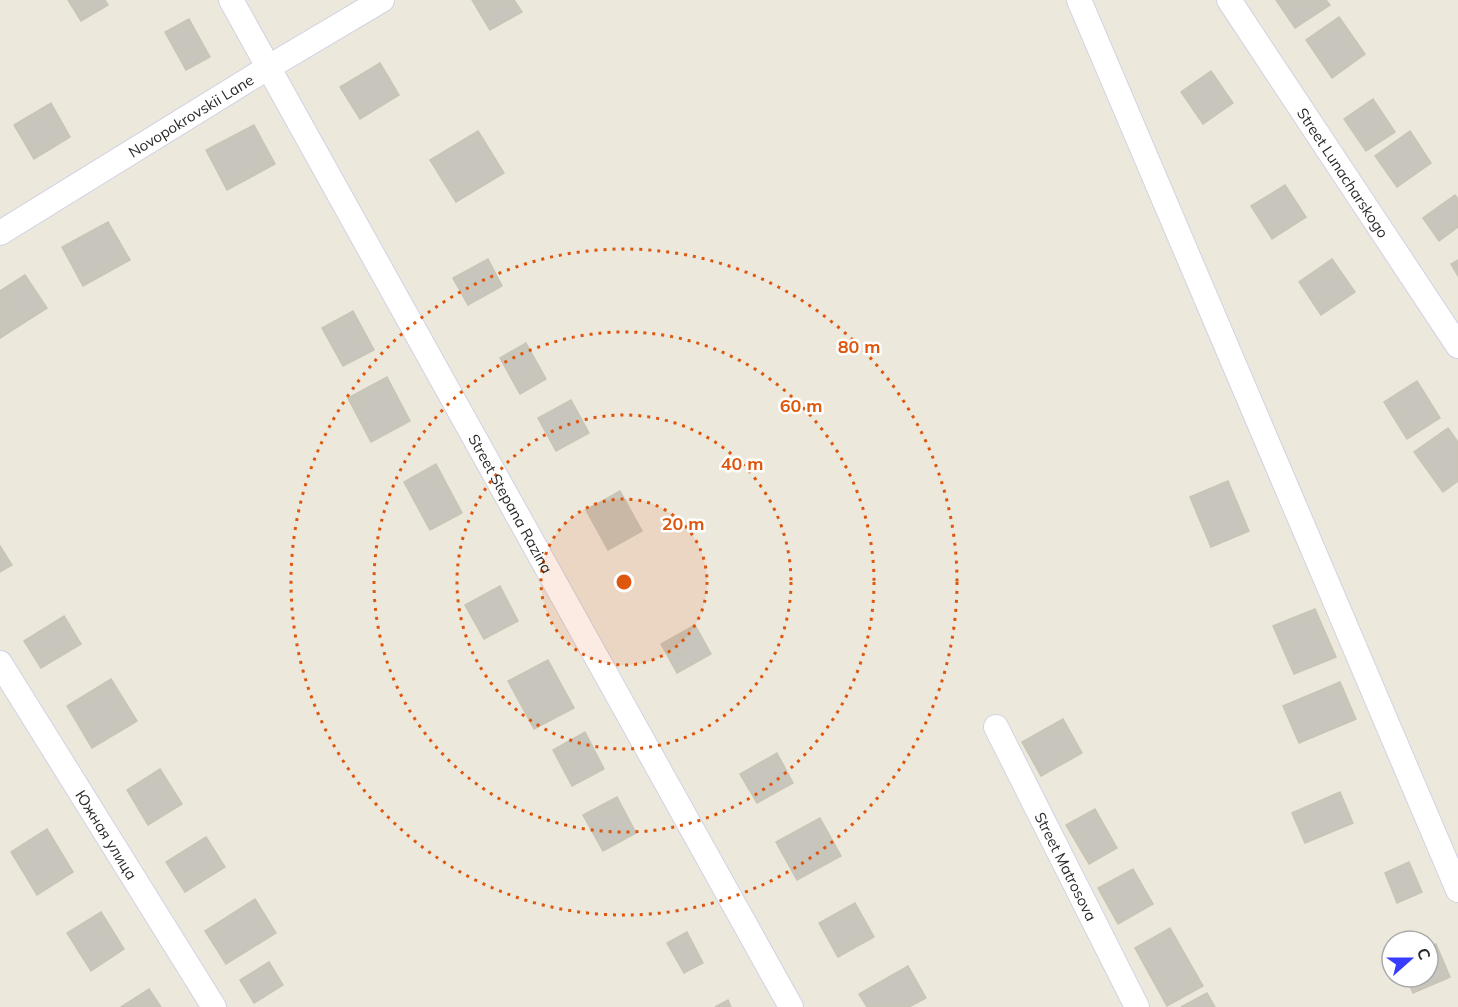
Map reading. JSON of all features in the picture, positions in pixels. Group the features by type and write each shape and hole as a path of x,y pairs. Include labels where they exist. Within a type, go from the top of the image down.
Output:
{"street":[{"name":"Street Stepana Razina","path":"231,0 791,1007"},
{"name":"Novopokrovskii Lane","path":"0,233 382,0"},
{"path":"1079,0 1458,890"},
{"name":"Street Lunacharskogo","path":"1229,0 1458,346"},
{"name":"Южная улица","path":"0,663 214,1007"},
{"name":"Street Matrosova","path":"996,727 1137,1007"}],"building":[{"path":"68,0 105,0 108,5 81,21"},
{"path":"472,0 514,0 522,12 490,30"},
{"path":"1276,0 1326,0 1330,5 1295,28"},
{"path":"1339,17 1365,54 1332,78 1306,40"},
{"path":"189,19 210,57 186,70 165,32"},
{"path":"380,63 399,95 360,119 340,87"},
{"path":"1211,71 1233,103 1203,124 1181,92"},
{"path":"1373,99 1395,132 1366,151 1344,119"},
{"path":"51,103 70,137 34,159 14,125"},
{"path":"254,125 275,164 227,190 206,150"},
{"path":"478,131 504,173 456,202 430,160"},
{"path":"1410,131 1431,163 1397,187 1375,156"},
{"path":"1285,185 1306,217 1272,239 1251,206"},
{"path":"1455,195 1458,199 1458,227 1439,241 1423,218"},
{"path":"108,222 130,260 83,286 62,247"},
{"path":"488,259 502,286 468,305 453,278"},
{"path":"1332,259 1355,292 1321,315 1299,282"},
{"path":"1458,260 1458,276 1451,264"},
{"path":"25,275 47,308 0,338 0,291"},
{"path":"353,311 374,350 343,366 322,328"},
{"path":"526,343 546,379 520,394 500,358"},
{"path":"387,377 410,421 371,442 348,398"},
{"path":"1417,381 1440,418 1407,439 1384,402"},
{"path":"571,400 589,433 556,451 538,418"},
{"path":"1448,428 1458,442 1458,481 1443,492 1414,452"},
{"path":"436,464 462,513 430,530 404,482"},
{"path":"1228,481 1249,531 1211,547 1190,497"},
{"path":"620,491 642,531 608,550 586,510"},
{"path":"0,546 12,565 0,572"},
{"path":"500,586 518,621 484,639 465,605"},
{"path":"1315,609 1336,657 1294,674 1273,626"},
{"path":"64,616 81,644 41,668 24,641"},
{"path":"695,625 711,654 677,673 661,644"},
{"path":"548,660 574,708 534,729 508,681"},
{"path":"111,679 137,721 92,748 67,706"},
{"path":"1340,682 1356,719 1299,743 1283,706"},
{"path":"1063,719 1082,753 1041,776 1022,742"},
{"path":"585,732 604,769 572,786 553,750"},
{"path":"777,753 793,783 757,803 740,774"},
{"path":"160,769 182,804 148,825 127,790"},
{"path":"1340,792 1353,823 1305,843 1292,813"},
{"path":"617,797 636,833 603,851 583,815"},
{"path":"1095,809 1117,848 1089,864 1066,825"},
{"path":"820,818 841,856 797,880 776,842"},
{"path":"47,829 73,872 37,895 11,852"},
{"path":"206,837 225,867 185,892 166,862"},
{"path":"1409,862 1422,892 1397,903 1385,873"},
{"path":"1133,869 1153,904 1118,924 1098,888"},
{"path":"255,899 276,933 226,964 205,931"},
{"path":"855,903 874,937 838,957 819,923"},
{"path":"101,912 124,949 91,971 67,933"},
{"path":"1170,928 1203,986 1167,1006 1135,948"},
{"path":"687,932 703,963 684,973 667,943"},
{"path":"1440,953 1450,977 1440,981"},
{"path":"269,962 283,985 254,1003 240,980"},
{"path":"908,966 926,998 909,1007 867,1007 859,994"},
{"path":"149,989 161,1007 121,1007"},
{"path":"1207,993 1215,1007 1181,1007"},
{"path":"728,1000 731,1007 715,1007"}]}
